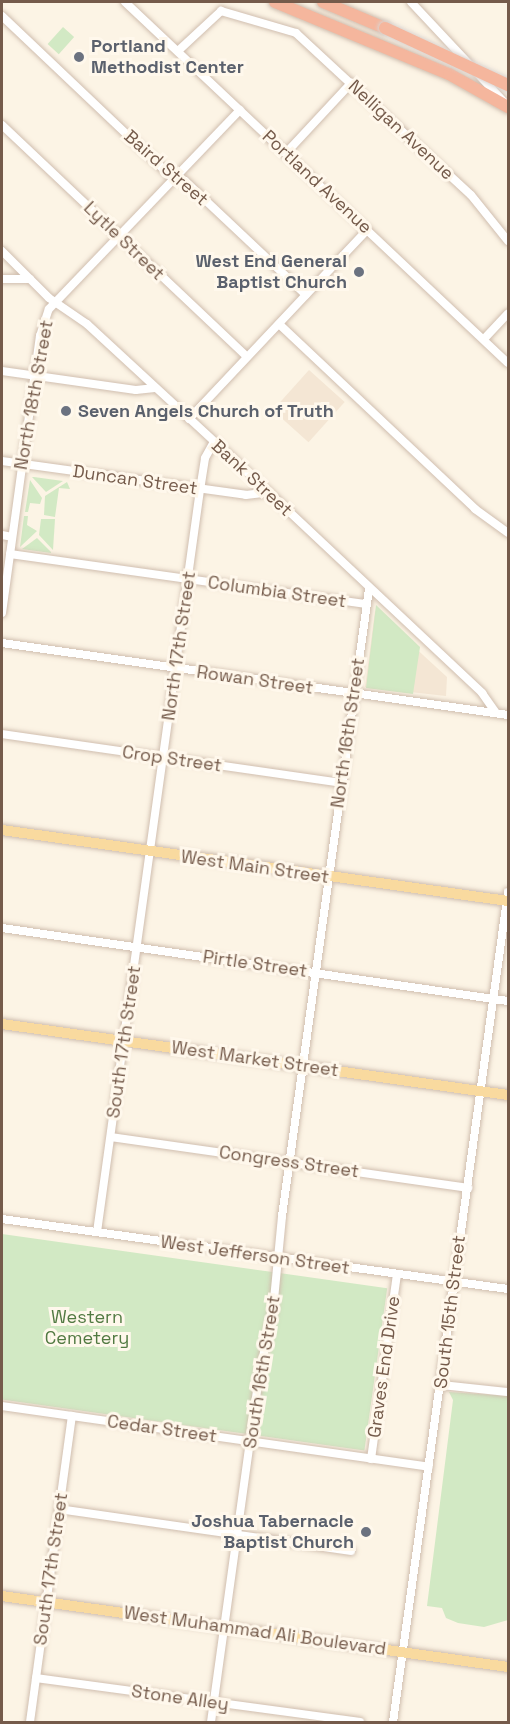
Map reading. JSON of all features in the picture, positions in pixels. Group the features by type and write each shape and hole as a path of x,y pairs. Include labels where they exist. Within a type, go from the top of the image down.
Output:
{"highway":[{"path":"274,2 427,65 508,107"},
{"path":"323,2 508,85"}],"main road":[{"name":"West Main Street","path":"2,830 328,878 508,898"},
{"name":"West Market Street","path":"2,1024 508,1095"},
{"name":"West Muhammad Ali Boulevard","path":"2,1596 508,1667"}],"street":[{"name":"Portland Avenue","path":"125,2 508,363"},
{"path":"411,2 508,107"},
{"name":"Nelligan Avenue","path":"178,51 218,11 285,29 304,38 471,195 508,241"},
{"name":"Baird Street","path":"2,16 174,179 185,181 306,295"},
{"path":"286,153 351,83"},
{"name":"North 18th Street","path":"2,613 42,329 49,309 121,237 240,110"},
{"name":"Lytle Street","path":"2,125 247,357"},
{"path":"189,419 368,230"},
{"name":"Bank Street","path":"2,251 30,279 87,324 269,492 369,589 482,693 496,712"},
{"path":"2,279 30,279"},
{"path":"484,339 508,313"},
{"path":"279,324 481,514 508,532"},
{"path":"2,371 136,390 155,388"},
{"name":"North 17th Street","path":"149,852 205,458 214,442"},
{"name":"Duncan Street","path":"2,461 200,490 246,495 269,492"},
{"path":"2,535 12,537"},
{"name":"Columbia Street","path":"10,554 367,604"},
{"name":"North 16th Street","path":"328,878 352,693 369,589"},
{"name":"Rowan Street","path":"2,643 508,715"},
{"name":"Crop Street","path":"2,734 342,783"},
{"name":"South 17th Street","path":"97,1232 149,852"},
{"name":"South 16th Street","path":"211,1722 278,1258 328,878"},
{"name":"South 15th Street","path":"393,1722 508,898"},
{"name":"Pirtle Street","path":"2,928 508,1001"},
{"name":"Congress Street","path":"111,1137 468,1188"},
{"name":"West Jefferson Street","path":"2,1219 508,1289"},
{"name":"Graves End Drive","path":"371,1459 397,1275"},
{"path":"441,1385 508,1392"},
{"name":"Cedar Street","path":"2,1406 429,1467"},
{"name":"South 17th Street","path":"30,1722 72,1416"},
{"path":"59,1509 351,1551"},
{"name":"Stone Alley","path":"36,1678 360,1722"}],"shaded area":[{"path":"309,370 345,402 309,442 273,410"},
{"path":"375,611 447,677 446,696 365,687"}],"green space":[{"path":"63,27 74,37 59,54 48,44"},
{"path":"32,477 34,477 63,481 46,492"},
{"path":"30,480 42,498 40,504 30,503 28,512 25,512"},
{"path":"67,482 70,489 59,488 55,517 44,515 45,496"},
{"path":"24,516 28,516 27,525 37,531 20,547"},
{"path":"41,519 55,519 53,550 39,535"},
{"path":"37,538 51,552 51,553 22,549"},
{"path":"376,605 420,647 413,694 366,688"},
{"name":"Western Cemetery","path":"2,1234 387,1288 364,1451 2,1400"},
{"path":"449,1392 508,1396 508,1620 484,1627 458,1623 446,1618 442,1608 427,1606 453,1400"}],"place":[{"name":"Portland Methodist Center","path":"79,57"},
{"name":"West End General Baptist Church","path":"359,272"},
{"name":"Seven Angels Church of Truth","path":"66,411"},
{"name":"Joshua Tabernacle Baptist Church","path":"366,1532"}]}
